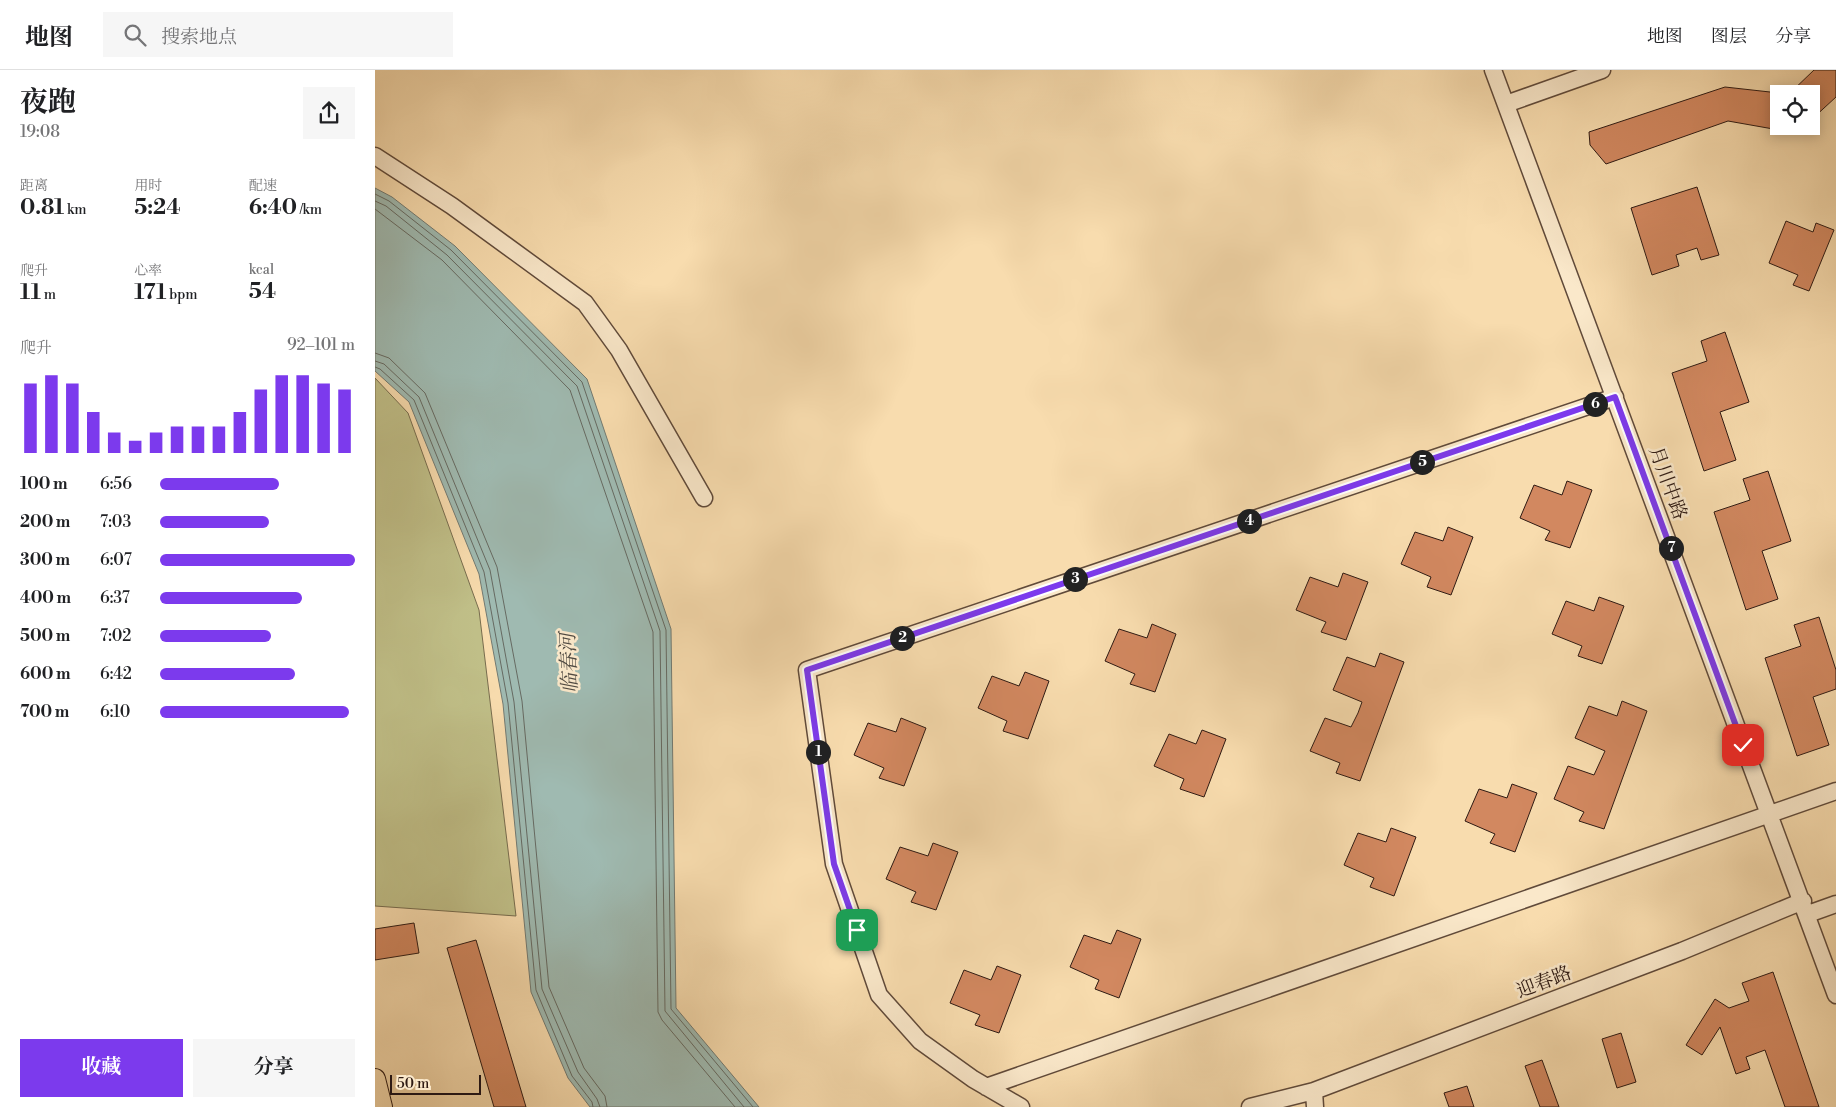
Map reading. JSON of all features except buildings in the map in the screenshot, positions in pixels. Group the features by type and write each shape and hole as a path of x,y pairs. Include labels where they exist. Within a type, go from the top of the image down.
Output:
{"main road":[{"path":"375,1079 382,1107"}],"street":[{"name":"月川中路","path":"1493,70 1836,994"},
{"path":"1506,104 1603,70"},
{"path":"375,156 452,206 585,303 619,350 705,498"},
{"path":"1021,1107 987,1087 921,1041 879,995 834,864 807,670 1615,397"},
{"path":"987,1087 1836,791"},
{"name":"迎春路","path":"1250,1107 1314,1099 1682,951 1805,908 1836,904"}],"shaded area":[{"path":"375,378 408,413 479,610 516,916 375,906"}],"water":[{"name":"临春河","path":"375,188 392,197 455,246 587,379 671,629 676,1008 759,1107 590,1107 568,1078 531,992 503,704 479,574 409,402 375,371"}],"route":[{"path":"857,930 834,864 807,670 1615,397 1743,745"}]}
